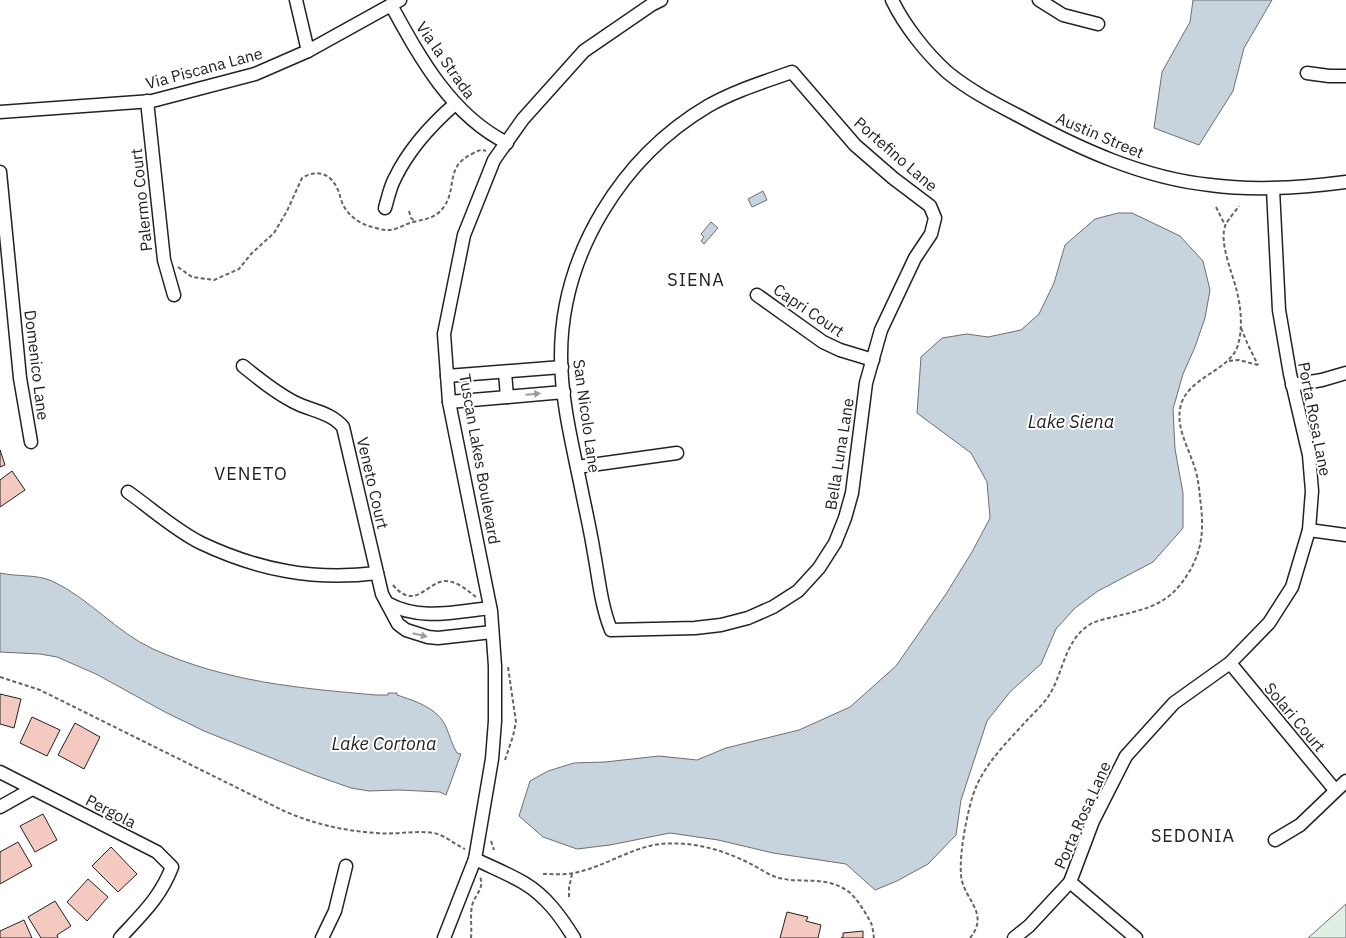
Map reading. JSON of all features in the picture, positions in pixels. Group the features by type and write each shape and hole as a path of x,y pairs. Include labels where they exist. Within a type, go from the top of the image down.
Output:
{"street":[{"path":"296,0 308,51"},
{"name":"Tuscan Lakes Boulevard","path":"444,938 471,854 492,758 495,721 495,666 490,608 449,402 444,334 464,235 494,160 523,119 584,51 651,4 661,0"},
{"name":"Austin Street","path":"892,0 915,37 946,71 979,95 1063,139 1116,162 1148,173 1209,186 1273,189 1346,182"},
{"path":"1039,0 1063,15 1098,24"},
{"name":"Via Piscana Lane","path":"0,112 147,101 255,74 308,51 396,3"},
{"name":"Via la Strada","path":"396,3 415,47 455,104 489,134 507,143"},
{"name":"Portefino Lane","path":"792,72 855,145 893,178 930,206 935,218"},
{"name":"San Nicolo Lane","path":"611,630 603,611 564,392 561,356 564,320 570,289 581,256 595,225 611,197 636,166 660,141 686,120 709,105 792,72"},
{"path":"1307,73 1346,76"},
{"name":"Palermo Court","path":"147,101 164,260 174,295"},
{"path":"385,208 394,179 405,160 426,131 455,104"},
{"name":"Domenico Lane","path":"0,172 20,378 31,442"},
{"name":"Porta Rosa Lane","path":"1014,938 1029,926 1070,882 1093,821 1126,756 1174,703 1230,663 1269,623 1292,587 1309,530 1312,491 1309,454 1292,385 1278,310 1273,189"},
{"name":"Bella Luna Lane","path":"611,630 694,628 721,625 748,618 798,591 819,568 835,543 852,493 866,383 881,330 915,258 931,234 935,218"},
{"name":"Capri Court","path":"757,295 824,342 840,350 873,360"},
{"name":"Veneto Court","path":"243,366 278,393 297,404 333,418 343,427 382,594 398,624 406,630 419,635 438,638 492,632"},
{"path":"447,376 562,367"},
{"path":"505,372 507,397"},
{"path":"1292,385 1322,380 1346,372"},
{"path":"449,402 564,392"},
{"path":"577,466 677,453"},
{"path":"128,492 178,529 200,542 232,555 301,574 341,577 377,573"},
{"path":"1309,530 1346,535"},
{"path":"387,603 400,610 423,615 490,608"},
{"name":"Solari Court","path":"1230,663 1335,790"},
{"name":"Pergola","path":"0,772 157,852 172,867 165,885 150,905 120,938"},
{"path":"1274,840 1300,825 1346,781"},
{"path":"0,807 32,789"},
{"path":"471,854 524,883 543,898 563,920 574,938"},
{"path":"322,938 335,911 346,866"},
{"path":"1070,882 1136,938"}],"path":[{"path":"176,265 192,277 214,280 240,269 251,254 274,233 287,211 302,178 316,172 324,173 331,178 343,204 358,222 388,230 415,221 426,220 442,209 448,200 452,176 464,158 482,150 499,154"},
{"path":"970,938 979,921 975,907 960,875 962,850 976,786 997,754 1047,698 1057,679 1066,653 1081,631 1090,624 1102,620 1154,607 1180,585 1196,559 1202,541 1201,501 1198,477 1183,438 1179,410 1189,390 1227,361 1237,349 1241,315 1237,290 1227,257 1224,235 1225,225 1239,206"},
{"path":"1216,207 1225,225"},
{"path":"410,211 411,218 415,221"},
{"path":"1227,361 1238,360 1258,365 1240,326"},
{"path":"390,581 395,588 404,594 414,596 444,581 460,585 476,597"},
{"path":"0,678 40,690 284,812 307,821 377,833 433,833 445,836 471,854"},
{"path":"544,874 572,874 642,848 660,844 682,843 702,846 734,856 780,878 832,883 850,892 872,924 874,938"},
{"path":"569,897 568,888 572,874"},
{"path":"471,938 472,905 483,884 480,877"}],"green space":[{"path":"1346,904 1346,938 1308,938"}],"water":[{"path":"1193,0 1272,0 1244,48 1233,91 1199,145 1154,128 1162,72 1190,22"},
{"path":"763,191 767,200 752,207 748,199"},
{"name":"Lake Siena","path":"1118,213 1132,213 1180,236 1203,261 1210,290 1205,318 1183,374 1173,409 1175,449 1183,493 1183,528 1153,562 1098,591 1075,608 1056,629 1041,664 1010,692 987,721 961,800 956,835 928,864 897,881 875,890 846,864 773,853 718,840 670,833 610,845 577,849 543,837 519,816 530,781 548,771 574,763 605,762 659,756 697,760 726,748 799,730 850,707 896,666 946,594 990,518 987,482 971,453 917,413 921,357 942,338 967,334 988,337 1021,330 1039,314 1054,283 1065,245 1095,219"},
{"path":"711,222 718,228 704,244 701,241 704,237 701,234"},
{"name":"Lake Cortona","path":"0,573 40,577 52,581 78,596 140,642 153,649 208,669 263,682 318,690 376,695 397,693 397,695 425,706 442,720 455,750 461,754 446,795 440,792 369,791 351,788 204,731 96,674 57,657 40,654 0,652"}],"building":[{"path":"0,450 5,465 0,467"},
{"path":"12,471 25,490 0,507 0,480"},
{"path":"0,694 21,699 14,728 0,724"},
{"path":"32,717 60,730 47,756 20,743"},
{"path":"75,723 100,737 84,769 58,755"},
{"path":"43,814 57,840 35,852 20,826"},
{"path":"18,842 32,866 0,884 0,852"},
{"path":"111,847 137,874 118,892 92,866"},
{"path":"88,879 108,897 87,921 67,902"},
{"path":"55,901 71,926 57,935 58,938 41,938 28,917"},
{"path":"787,912 808,917 806,921 821,925 818,938 780,938"},
{"path":"24,920 32,938 0,938 0,931"},
{"path":"863,931 863,938 841,938 843,933"}],"district":[{"name":"SIENA","path":"696,279"},
{"name":"VENETO","path":"251,473"},
{"name":"SEDONIA","path":"1193,835"}]}
